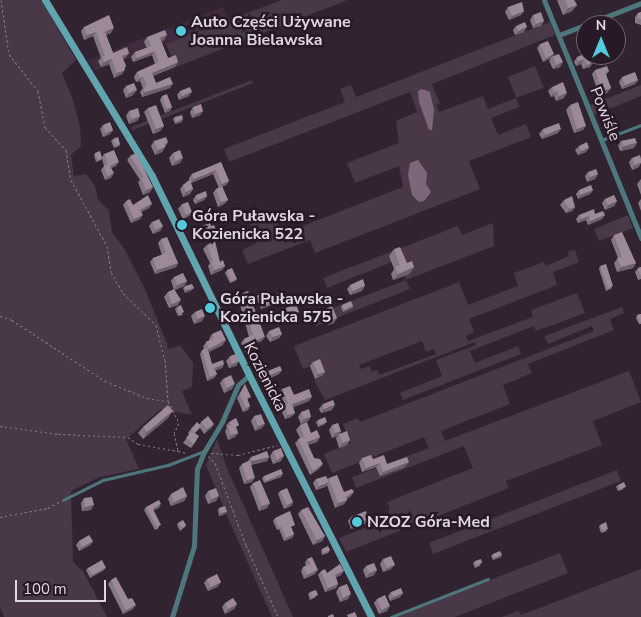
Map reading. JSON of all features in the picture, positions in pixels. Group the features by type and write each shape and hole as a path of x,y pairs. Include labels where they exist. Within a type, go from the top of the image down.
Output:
{"main road":[{"name":"Kozienicka","path":"45,0 137,148 371,617"}],"street":[{"name":"Powiśle","path":"544,0 641,238"},
{"path":"559,35 641,3"},
{"path":"172,617 194,546 197,469 204,452 222,422 238,385 249,375"}],"lane":[{"path":"602,140 641,125"},
{"path":"63,500 103,480 168,465 204,452"},
{"path":"391,617 488,579"}],"path":[{"path":"2,0 9,54 38,91 45,127 66,150 70,180 106,246 111,272 123,293 156,325 164,360 168,401 179,423 174,433 178,450"},
{"path":"0,316 12,320 105,381 147,398 168,401"},
{"path":"0,426 58,434 128,437 138,444 178,450 195,455"},
{"path":"204,452 238,455 284,444"},
{"path":"204,452 215,463 242,537 278,617"},
{"path":"0,517 48,508 63,500"}],"shaded area":[{"path":"0,0 41,0 76,60 62,73 73,100 80,127 81,146 71,155 74,176 86,174 95,186 98,200 109,210 112,232 125,250 145,289 169,349 180,345 193,363 192,387 182,391 192,415 161,409 126,439 139,469 99,477 71,491 73,562 83,571 107,617 4,617 0,608"},
{"path":"282,0 348,0 176,67 166,44"},
{"name":"Auto Części Używane Joanna Bielawska","path":"223,7 229,20 95,71 88,60"},
{"path":"550,22 555,35 432,84 440,103 436,105 439,112 483,96 488,109 516,98 519,107 491,118 498,135 526,124 531,137 469,161 480,189 315,253 310,240 248,264 242,250 257,243 250,224 274,215 282,234 403,187 399,166 355,183 347,163 399,143 396,121 417,112 410,92 229,162 224,149 345,102 340,89 351,85 356,97"},
{"path":"535,66 544,88 516,98 508,77"},
{"path":"252,80 253,83 133,130 131,127"},
{"path":"641,85 641,96 594,115 590,105"},
{"path":"422,89 430,92 434,110 432,130 429,130 419,102 418,91"},
{"path":"418,160 427,173 426,184 431,192 424,201 419,202 412,195 408,175 410,163"},
{"path":"628,215 633,228 599,241 594,229"},
{"path":"493,223 494,246 406,280 397,260 327,288 323,278 458,226 462,235"},
{"path":"575,250 579,262 553,272 557,285 469,319 474,332 466,336 468,341 533,317 531,310 577,293 585,313 536,331 534,326 470,351 475,363 518,346 521,354 403,400 400,393 442,376 436,360 476,345 475,342 325,400 314,380 322,377 317,364 303,369 294,346 459,282 468,305 518,286 514,273 544,262 546,266 569,256 568,252","holes":["422,341 426,352 434,349 436,354 379,375 377,370 372,372 369,366 361,369 359,365"]},
{"path":"406,280 410,289 316,326 312,316"},
{"path":"622,307 624,313 610,319 614,330 528,364 532,373 503,385 510,404 441,431 445,441 629,371 641,402 593,421 602,445 506,481 509,488 346,552 339,538 388,519 386,511 390,509 387,502 473,468 464,446 356,488 352,477 429,448 424,437 332,473 324,454 351,443 343,424 358,418 360,422 594,331 592,326 548,344 544,336"},
{"path":"217,439 227,468 293,617 272,617 227,516 206,465"},
{"path":"617,470 621,481 433,554 429,543"},
{"path":"560,553 568,573 455,617 394,617"},
{"path":"641,569 641,617 502,617 518,611 521,615"}],"building":[{"path":"565,0 574,0 577,5 568,8"},
{"path":"522,2 524,11 512,16 508,7"},
{"path":"541,12 544,21 536,24 533,15"},
{"path":"641,12 641,19 638,18 638,13"},
{"path":"109,15 114,28 105,32 113,53 127,47 129,53 122,56 126,66 124,67 125,70 117,73 112,59 104,62 102,57 105,56 96,32 87,35 84,27"},
{"path":"525,22 527,27 518,31 516,26"},
{"path":"165,30 167,35 160,38 168,58 176,55 178,62 152,73 156,83 170,77 173,84 145,92 144,88 147,86 143,76 140,78 137,72 159,62 155,51 137,58 135,52 151,46 147,37"},
{"path":"548,41 554,54 546,58 540,44"},
{"path":"559,54 563,62 556,65 553,56"},
{"path":"607,66 609,71 605,72 611,88 602,91 595,70"},
{"path":"635,72 638,80 625,85 622,77"},
{"path":"563,82 567,93 559,96 557,91 554,93 552,87"},
{"path":"134,83 137,90 129,93 126,86"},
{"path":"190,87 192,92 182,96 180,91"},
{"path":"167,94 172,107 167,109 162,96"},
{"path":"578,102 586,126 577,129 570,105"},
{"path":"201,104 203,111 195,114 193,107"},
{"path":"156,105 164,126 156,129 148,108"},
{"path":"138,108 140,116 132,119 129,111"},
{"path":"182,115 183,119 176,122 175,117"},
{"path":"110,122 113,130 106,133 103,125"},
{"path":"559,123 561,129 545,135 543,129"},
{"path":"118,137 120,144 116,145 113,139"},
{"path":"166,137 168,142 164,144 165,147 158,150 154,141"},
{"path":"635,138 637,143 624,146 621,141"},
{"path":"587,142 589,148 581,151 579,146"},
{"path":"114,150 119,162 110,166 114,173 108,176 104,166 108,164 104,154"},
{"path":"180,150 183,158 176,161 173,153"},
{"path":"100,151 102,158 98,160 95,153"},
{"path":"136,153 153,187 146,190 141,178 144,177 130,156"},
{"path":"640,155 641,163 635,165 632,158"},
{"path":"221,162 229,181 222,184 216,170 194,179 192,174"},
{"path":"596,169 598,174 590,177 588,172"},
{"path":"190,180 193,189 186,192 183,185"},
{"path":"591,185 593,190 580,195 579,190"},
{"path":"222,186 228,200 221,202 216,189"},
{"path":"206,191 207,196 198,200 196,195"},
{"path":"148,195 152,204 140,210 143,215 134,219 126,201 130,199 133,205"},
{"path":"614,195 617,201 608,205 605,199"},
{"path":"572,196 575,207 569,209 564,200"},
{"path":"188,202 192,212 186,215 182,204"},
{"path":"594,209 595,214 603,211 605,215 590,221 589,216 581,219 579,215"},
{"path":"159,219 163,226 156,230 152,222"},
{"path":"210,223 211,226 214,225 216,230 205,234 202,226"},
{"path":"622,232 636,263 621,267 617,258 622,257 614,235"},
{"path":"167,237 178,263 157,270 153,258 166,253 161,239"},
{"path":"215,241 220,262 223,260 225,266 214,270 207,245"},
{"path":"400,247 407,263 412,261 414,267 398,274 395,267 400,265 394,249"},
{"path":"606,264 613,286 608,288 600,266"},
{"path":"232,268 237,279 231,281 227,270"},
{"path":"183,273 187,281 177,285 174,277"},
{"path":"363,279 365,286 353,291 350,285"},
{"path":"192,284 194,288 186,290 185,286"},
{"path":"174,289 181,300 172,304 168,292"},
{"path":"248,291 265,337 254,341 256,344 248,347 244,339 253,335 241,294"},
{"path":"268,291 270,296 283,291 285,298 262,307 258,295"},
{"path":"351,301 353,306 344,310 342,305"},
{"path":"296,304 299,312 289,317 286,308"},
{"path":"181,305 184,312 180,314 177,307"},
{"path":"332,306 337,318 331,321 326,309"},
{"path":"202,309 205,316 198,319 195,312"},
{"path":"641,314 641,322 640,322 637,315"},
{"path":"279,327 282,334 273,337 269,331"},
{"path":"221,330 226,340 209,349 206,342 214,338 212,334"},
{"path":"207,348 212,364 223,360 224,364 214,368 217,374 210,377 202,350"},
{"path":"236,354 239,361 232,364 230,356"},
{"path":"320,359 325,372 318,374 313,362"},
{"path":"266,364 268,371 280,366 282,370 263,378 258,368"},
{"path":"231,375 235,384 227,388 223,379"},
{"path":"245,384 251,397 247,399 250,406 246,408 240,394"},
{"path":"290,386 294,395 309,389 312,397 292,404 295,413 288,415 284,405 288,404 282,389"},
{"path":"333,400 335,405 324,409 323,404"},
{"path":"168,405 173,411 147,432 143,427"},
{"path":"309,409 311,417 304,419 301,412"},
{"path":"261,414 265,424 258,426 254,416"},
{"path":"208,416 214,424 207,429 201,422"},
{"path":"325,417 327,422 320,425 318,420"},
{"path":"236,418 239,425 236,427 238,433 231,435 228,426 231,425 229,422"},
{"path":"197,422 201,426 195,432 191,429"},
{"path":"307,422 311,433 317,430 320,437 307,442 314,458 320,459 323,464 313,471 298,439 304,437 300,425"},
{"path":"338,423 341,431 335,433 332,425"},
{"path":"192,431 199,436 194,444 186,438"},
{"path":"347,431 350,440 343,443 339,434"},
{"path":"281,448 284,456 277,460 273,451"},
{"path":"267,451 269,457 252,461 251,457"},
{"path":"371,455 373,459 384,455 387,464 407,457 409,462 383,472 380,463 366,468 362,458"},
{"path":"250,461 255,478 247,480 242,464"},
{"path":"281,469 283,474 266,481 264,476"},
{"path":"337,475 344,492 352,489 354,492 346,497 347,500 338,503 329,478"},
{"path":"326,476 329,482 319,486 316,479"},
{"path":"260,480 270,503 262,506 253,483"},
{"path":"624,482 626,487 620,489 618,485"},
{"path":"183,487 187,496 174,502 171,494"},
{"path":"216,488 219,496 212,499 208,491"},
{"path":"287,488 293,502 287,505 280,491"},
{"path":"92,497 94,505 85,507 84,498"},
{"path":"159,500 161,504 153,509 161,525 157,527 146,507"},
{"path":"225,506 227,512 221,513 219,508"},
{"path":"308,507 325,536 317,540 301,510"},
{"path":"290,511 295,525 291,527 294,534 286,538 275,518"},
{"path":"366,511 369,519 354,525 351,517"},
{"path":"183,520 186,525 182,528 178,523"},
{"path":"606,522 608,529 603,531 600,525"},
{"path":"89,535 93,541 82,547 79,541"},
{"path":"328,546 330,550 324,553 322,549"},
{"path":"500,551 502,555 494,558 493,554"},
{"path":"391,556 395,565 387,568 383,559"},
{"path":"312,557 318,570 307,575 303,567 310,564 307,559"},
{"path":"481,559 482,563 476,565 475,561"},
{"path":"102,560 106,568 92,575 88,568"},
{"path":"374,563 377,570 369,573 366,566"},
{"path":"340,564 344,571 335,575 338,584 328,588 321,571 325,569 327,573"},
{"path":"217,574 221,582 211,587 207,579"},
{"path":"116,577 128,599 132,598 136,605 126,610 111,580"},
{"path":"347,584 351,594 343,598 339,587"},
{"path":"401,588 403,593 393,597 391,592"},
{"path":"316,590 318,595 312,598 310,592"},
{"path":"385,595 390,606 382,610 377,599"},
{"path":"233,598 237,604 228,609 225,603"},
{"path":"355,612 357,617 348,617 347,615"}],"place":[{"name":"Auto Części Używane Joanna Bielawska","path":"181,31"},
{"name":"Góra Puławska - Kozienicka 522","path":"182,225"},
{"name":"Góra Puławska - Kozienicka 575","path":"210,308"},
{"name":"NZOZ Góra-Med","path":"357,522"}]}
